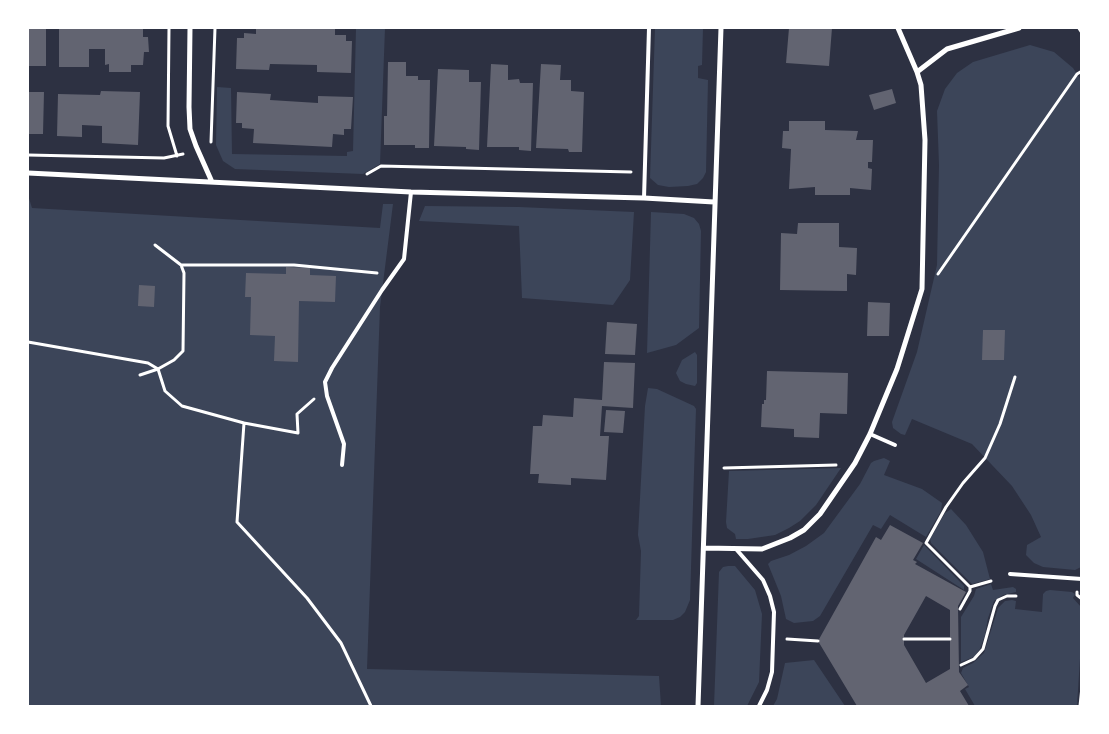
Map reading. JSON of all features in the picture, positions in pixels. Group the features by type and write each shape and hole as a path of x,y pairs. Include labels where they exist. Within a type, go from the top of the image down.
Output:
{"street":[{"path":"190,28 190,129 212,182"},
{"path":"698,706 720,28"},
{"path":"704,548 762,549 797,534 815,520 830,502 855,463 870,434 897,369 922,289 925,140 921,85 898,28"},
{"path":"917,72 947,49 1019,28"},
{"path":"1080,28 1082,32"},
{"path":"28,174 411,192 644,198 714,202"}],"lane":[{"path":"644,198 649,28"},
{"path":"342,465 344,444 327,396 325,382 332,368 404,259 411,192"},
{"path":"870,434 895,445"},
{"path":"736,549 758,574 770,596 774,612 774,638 770,681 759,706"},
{"path":"1010,574 1082,579"}],"path":[{"path":"169,28 168,126 177,156"},
{"path":"214,150 212,141 215,28"},
{"path":"922,289 935,279 1077,74 1082,71"},
{"path":"28,155 164,158 177,156 196,146 212,141"},
{"path":"362,177 381,166 645,172"},
{"path":"140,375 158,369 174,360 183,351 184,273 181,265 155,245"},
{"path":"181,265 294,265 393,275"},
{"path":"28,342 148,363 158,369 165,391 182,406 244,423 298,433 297,414 316,398"},
{"path":"960,609 970,592 970,587 926,543 946,506 985,458 1000,424 1015,377"},
{"path":"244,423 237,522 307,598 341,644 371,706"},
{"path":"724,468 842,465"},
{"path":"970,587 991,581"},
{"path":"961,665 974,659 983,649 998,600 1007,596 1016,596"},
{"path":"774,638 818,641"},
{"path":"904,639 950,639"},
{"path":"1080,706 1082,687"}],"shaded area":[{"path":"356,28 385,28 380,164 363,174 235,169 223,161 216,145 217,87 231,88 232,154 347,156 347,152 353,151"},
{"path":"655,28 703,28 702,65 698,66 698,78 708,80 706,172 697,184 669,187 658,185 650,178"},
{"path":"1030,45 1054,52 1073,68 1081,80 1081,567 1075,570 1043,567 1034,563 1026,555 1027,545 1041,537 1031,515 1012,486 972,444 912,419 905,435 901,434 893,428 892,422 917,352 937,265 939,165 937,111 945,89 957,73 973,62"},
{"path":"28,195 32,208 380,228 383,204 393,204 380,307 367,669 659,676 661,706 28,706"},
{"path":"425,206 519,207 634,212 630,280 613,305 522,298 519,226 419,221"},
{"path":"651,212 684,214 694,218 699,224 701,231 699,328 676,345 647,353"},
{"path":"695,352 697,355 697,383 695,386 680,381 676,373 682,360"},
{"path":"648,388 657,389 694,406 696,409 690,600 685,612 673,620 636,620 639,616 641,551 638,535 645,406"},
{"path":"884,458 890,461 884,475 922,489 942,503 941,511 926,537 890,515 881,529 873,525 820,616 813,621 794,623 786,619 781,596 768,564 806,546 824,533 860,484 871,463"},
{"path":"841,468 816,505 800,521 789,528 775,535 736,539 735,534 727,528 729,471"},
{"path":"951,509 966,525 983,552 990,579 972,584 931,543 930,539 945,513"},
{"path":"924,545 964,586 964,590 916,559"},
{"path":"735,566 755,590 762,614 759,682 747,706 714,706 719,572 723,567"},
{"path":"991,584 993,590 1013,587 1016,589 1016,592 1003,595 994,601 980,649 974,657 961,662 961,617 974,596 976,589"},
{"path":"1050,590 1072,592 1075,594 1073,598 1081,607 1077,706 975,706 965,689 969,687 961,673 963,668 973,663 984,653 998,608 1005,601 1012,600 1016,601 1015,609 1042,612 1043,594"},
{"path":"814,660 845,706 773,706 777,699 785,663"}],"building":[{"path":"28,28 46,28 46,66 28,66"},
{"path":"59,28 143,28 143,37 148,37 149,52 144,52 143,65 131,65 131,72 109,72 109,64 105,65 105,49 89,49 89,67 59,67"},
{"path":"256,28 335,28 335,35 346,35 346,41 352,41 351,73 317,72 317,65 270,64 269,70 236,69 237,38 244,38 244,33 256,34"},
{"path":"789,28 832,28 829,66 786,63"},
{"path":"388,62 406,62 406,76 418,76 418,80 430,80 429,148 415,148 415,145 384,145 384,116 387,116"},
{"path":"491,64 508,65 508,80 519,79 520,83 533,83 531,151 519,150 519,147 487,147"},
{"path":"541,64 561,65 560,80 571,80 571,91 584,92 582,152 569,152 568,149 536,148"},
{"path":"438,69 469,70 469,82 481,82 479,150 466,149 466,147 434,146"},
{"path":"892,89 896,103 874,110 869,95"},
{"path":"101,91 140,92 138,145 102,143 102,126 82,125 82,137 57,136 58,94 100,95"},
{"path":"28,92 44,92 43,134 28,134"},
{"path":"237,92 271,94 270,100 318,103 318,96 353,97 351,129 344,129 344,135 333,134 332,147 253,143 254,129 242,128 242,123 236,123"},
{"path":"789,121 825,121 825,130 858,131 856,140 873,140 872,162 868,162 868,168 872,169 871,190 850,188 850,195 815,195 815,187 789,189 791,149 782,148 783,131 789,131"},
{"path":"798,223 839,223 839,247 857,248 856,275 847,274 847,291 780,290 781,233 797,234"},
{"path":"286,267 310,268 310,275 336,276 335,302 299,301 298,362 274,361 275,336 250,335 251,297 245,297 246,273 286,274"},
{"path":"139,285 155,286 154,307 138,306"},
{"path":"868,302 890,303 889,336 867,336"},
{"path":"607,322 637,324 635,355 605,354"},
{"path":"983,330 1005,330 1004,360 982,360"},
{"path":"604,362 635,363 633,408 602,406 600,436 609,436 606,480 571,478 571,485 538,483 539,474 530,474 533,426 542,426 543,415 573,417 574,398 602,400"},
{"path":"767,371 848,373 847,414 820,413 819,438 794,437 794,429 761,427 762,404 766,400"},
{"path":"606,410 625,411 623,433 604,432"},
{"path":"890,525 923,543 913,560 917,562 915,564 966,592 958,606 959,672 968,685 960,691 969,706 857,706 818,641 876,537 881,540","holes":["926,596 950,610 950,669 926,683 904,645 904,635"]}]}
